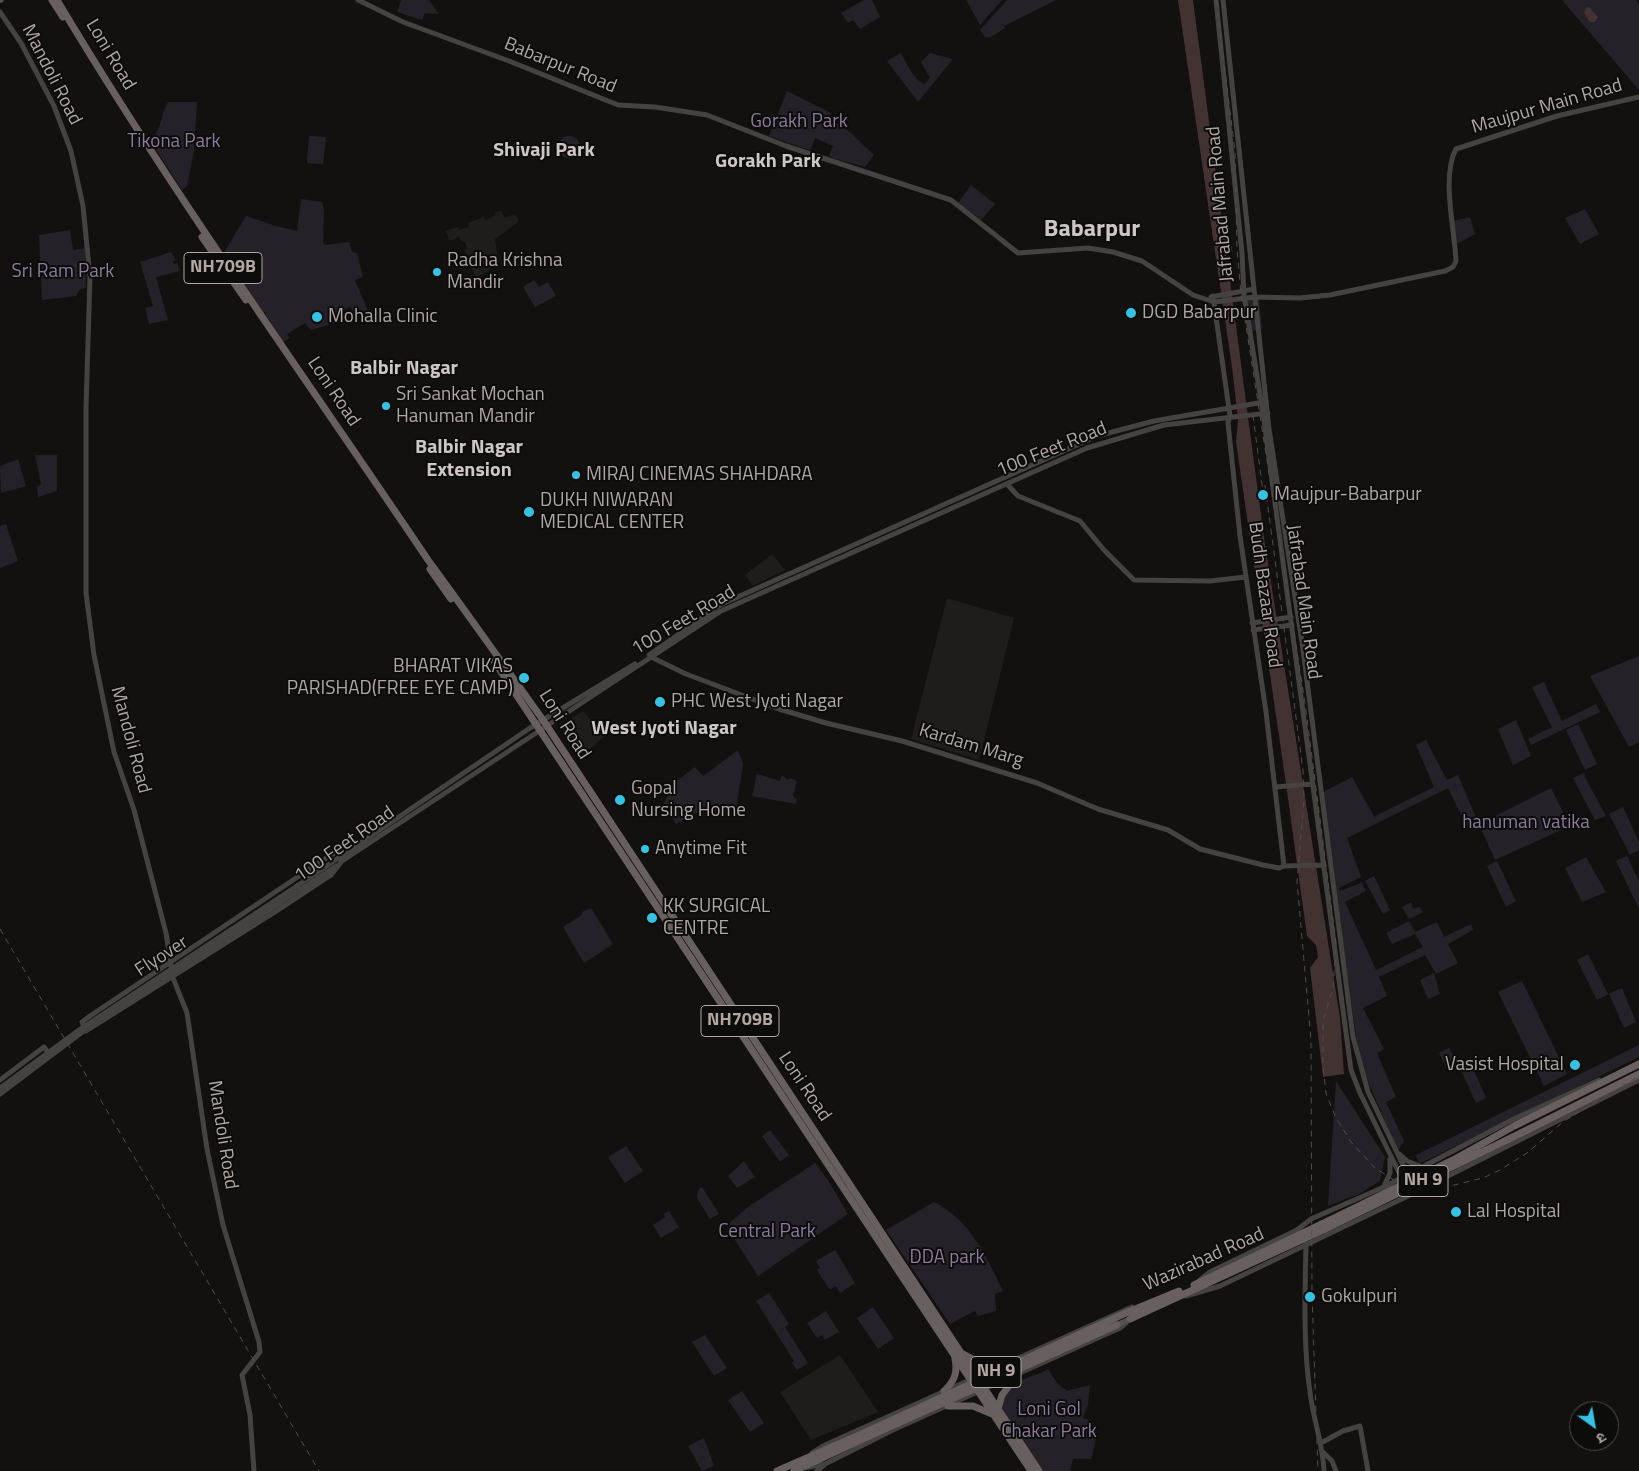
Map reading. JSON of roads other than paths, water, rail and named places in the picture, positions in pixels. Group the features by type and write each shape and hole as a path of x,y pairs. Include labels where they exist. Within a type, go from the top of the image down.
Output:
{"highway":[{"name":"Loni Road","path":"52,0 90,63 203,238 436,574 545,723 973,1378 1039,1471"},
{"name":"Loni Road","path":"58,0 93,61 204,233 230,266 269,328 436,574 956,1352"},
{"name":"Wazirabad Road","path":"1129,1316 1212,1279 1453,1160 1639,1063"},
{"name":"Wazirabad Road","path":"1149,1303 1212,1279 1360,1212 1639,1074"},
{"name":"NH 9","path":"822,1458 1129,1316 1149,1303"},
{"name":"NH 9","path":"798,1469 1117,1324"},
{"path":"944,1391 951,1385 955,1376 956,1352 980,1363 1002,1365"},
{"path":"948,1406 973,1406 996,1412 1002,1395 1018,1374"},
{"name":"Loni Road","path":"996,1412 1031,1471"},
{"name":"Wazirabad Road","path":"777,1471 798,1469"}],"main road":[{"name":"NH 9","path":"1117,1324 1129,1316"}],"street":[{"name":"Babarpur Road","path":"358,0 415,27 509,61 618,105 655,107 707,115 786,146 951,200 1018,253 1088,248 1113,252 1144,262 1188,293 1207,300 1224,301 1255,296"},
{"name":"Jafrabad Main Road","path":"1216,0 1241,243 1244,299 1261,402 1265,413 1303,652 1354,1037 1368,1092 1396,1149 1410,1195"},
{"name":"Jafrabad Main Road","path":"1223,0 1267,402 1265,413 1312,784 1351,1070 1388,1151 1416,1192"},
{"name":"Mandoli Road","path":"0,12 24,48 54,106 71,151 82,206 90,277 86,407 86,574 88,615 108,728 134,810 166,933 173,978 186,1012 208,1155 223,1225 260,1346 260,1352 244,1369 242,1375 250,1415 254,1471"},
{"name":"Maujpur Main Road","path":"1255,296 1300,298 1330,295 1415,279 1453,267 1456,258 1450,190 1452,158 1456,149 1557,116 1639,97"},
{"path":"1214,299 1222,294 1254,289"},
{"name":"Budh Bazaar Road","path":"1214,299 1230,416 1229,433 1246,577 1284,867"},
{"name":"100 Feet Road","path":"649,657 722,604 1096,436 1154,421 1228,407 1267,402"},
{"name":"100 Feet Road","path":"154,972 320,862 336,852 343,854 721,611 1087,448 1164,425 1265,413"},
{"path":"1007,484 1018,496 1080,521 1104,550 1134,580 1217,581 1246,577"},
{"path":"871,537 874,544"},
{"path":"1252,623 1291,617"},
{"path":"1253,630 1292,625"},
{"name":"Kardam Marg","path":"649,657 692,676 781,710 902,741 1037,783 1122,818 1168,830 1200,849 1263,865 1284,867 1323,865"},
{"path":"1275,787 1312,784"},
{"name":"100 Feet Road","path":"163,984 331,875 342,862 441,792"},
{"name":"Flyover","path":"0,1091 79,1030 343,854"},
{"name":"Flyover","path":"0,1091 81,1033 342,862"},
{"path":"154,972 82,1022 86,1031 163,984"},
{"path":"154,972 149,982 111,1009 156,983 163,984"},
{"path":"0,1080 44,1047 51,1057 0,1091"},
{"path":"1197,1284 1210,1272 1297,1230 1317,1216 1384,1187 1514,1119 1639,1063"},
{"path":"0,1091 30,1065"},
{"path":"1164,1302 1220,1286 1410,1195 1639,1080"},
{"path":"1474,1140 1482,1148 1482,1159"},
{"path":"1396,1149 1407,1162 1422,1167"},
{"path":"1384,1187 1391,1166 1388,1151"},
{"path":"1306,1244 1305,1301 1310,1392 1323,1452 1324,1471"},
{"name":"Wazirabad Road","path":"798,1469 824,1445 1123,1310 1149,1303"},
{"name":"Wazirabad Road","path":"816,1471 822,1458 948,1406 1120,1328 1129,1316"},
{"path":"1002,1365 995,1375 998,1379 1006,1379"},
{"path":"1321,1443 1356,1426 1361,1428 1368,1471"},
{"path":"1323,1452 1332,1461 1336,1471"}],"railway":[{"path":"1216,0 1235,151 1237,249 1241,294 1305,703 1336,943 1333,988 1323,1021 1323,1065 1326,1093 1335,1116 1351,1142 1375,1168 1394,1180 1424,1187 1446,1187 1483,1178 1500,1170 1527,1153 1564,1121 1639,1076"},
{"path":"1224,214 1232,252"},
{"path":"1253,415 1263,492"},
{"path":"1265,485 1303,770 1304,801 1297,881 1311,1040 1312,1294 1318,1471"},
{"path":"0,929 319,1471"}],"place":[{"name":"Radha Krishna Mandir","path":"437,272"},
{"name":"DGD Babarpur","path":"1131,313"},
{"name":"Mohalla Clinic","path":"317,317"},
{"name":"Sri Sankat Mochan Hanuman Mandir","path":"386,406"},
{"name":"MIRAJ CINEMAS SHAHDARA","path":"576,475"},
{"name":"Maujpur-Babarpur","path":"1263,495"},
{"name":"DUKH NIWARAN MEDICAL CENTER","path":"529,512"},
{"name":"BHARAT VIKAS PARISHAD(FREE EYE CAMP)","path":"524,678"},
{"name":"PHC West Jyoti Nagar","path":"660,702"},
{"name":"Gopal Nursing Home","path":"620,800"},
{"name":"Anytime Fit","path":"645,849"},
{"name":"KK SURGICAL CENTRE","path":"652,918"},
{"name":"Vasist Hospital","path":"1575,1065"},
{"name":"Lal Hospital","path":"1456,1212"},
{"name":"Gokulpuri","path":"1310,1297"}],"district":[{"name":"Shivaji Park","path":"544,151"},
{"name":"Gorakh Park","path":"768,162"},
{"name":"Babarpur","path":"1092,230"},
{"name":"Balbir Nagar","path":"404,369"},
{"name":"Balbir Nagar Extension","path":"469,460"},
{"name":"West Jyoti Nagar","path":"664,729"}],"park label":[{"name":"Tikona Park","path":"174,142"},
{"name":"Sri Ram Park","path":"63,272"},
{"name":"hanuman vatika","path":"1526,823"},
{"name":"Central Park","path":"767,1232"},
{"name":"DDA park","path":"947,1258"},
{"name":"Loni Gol Chakar Park","path":"1049,1421"}]}
